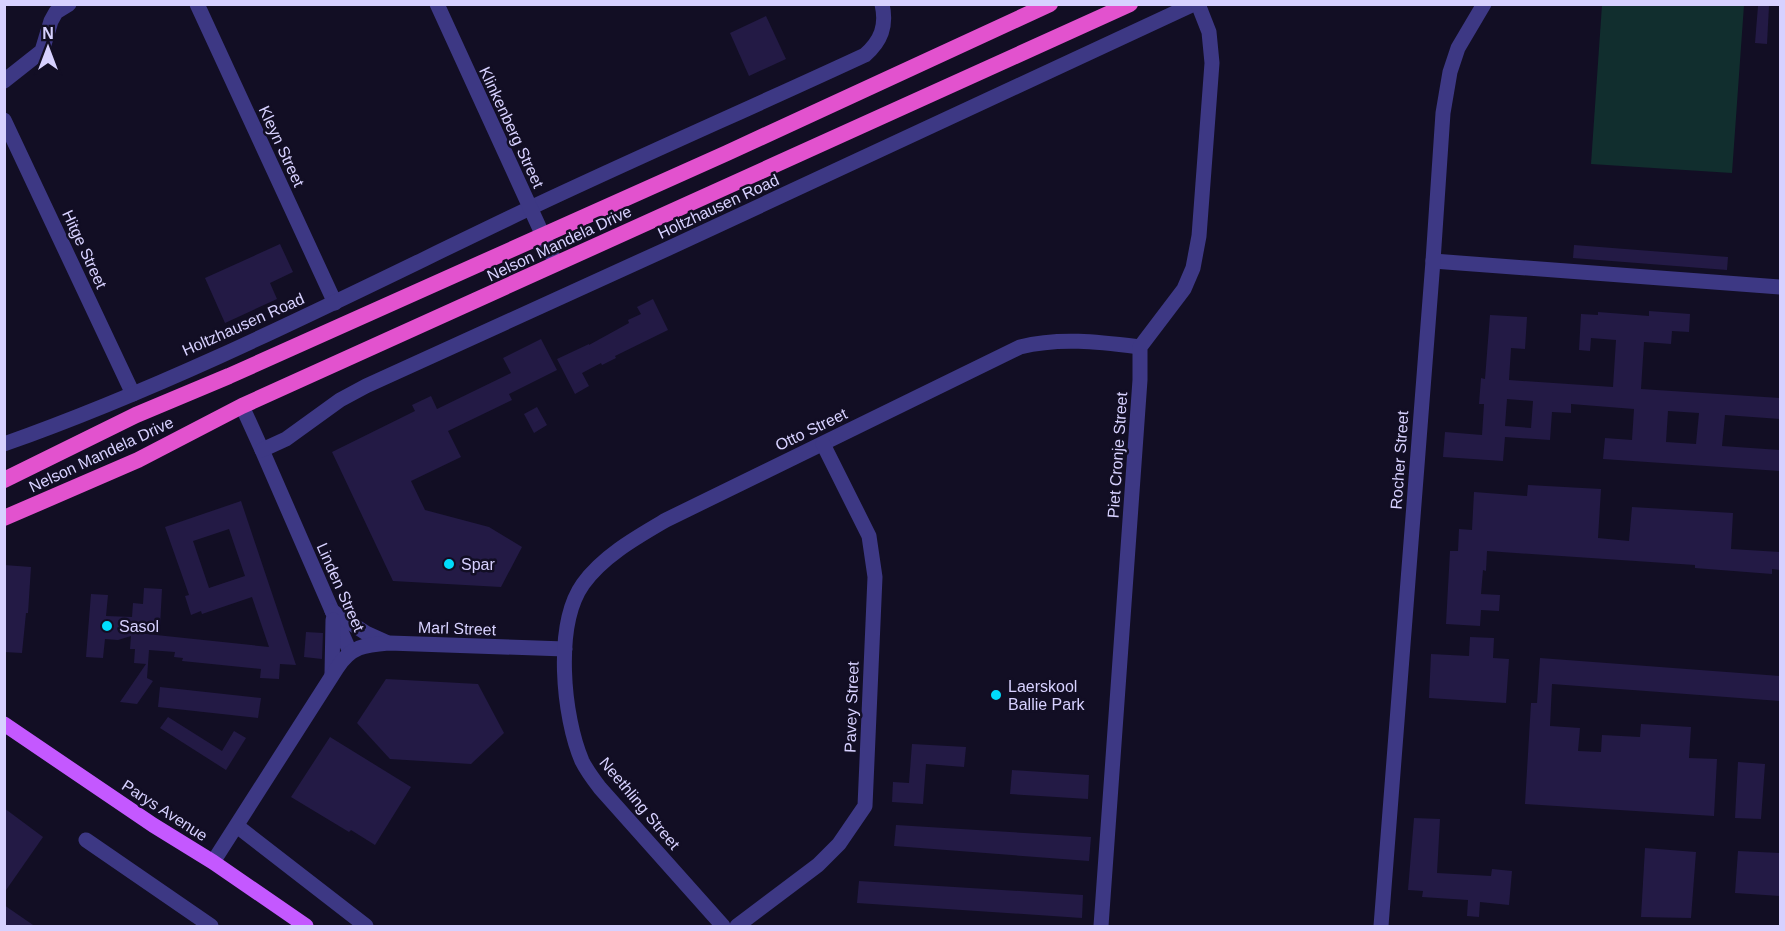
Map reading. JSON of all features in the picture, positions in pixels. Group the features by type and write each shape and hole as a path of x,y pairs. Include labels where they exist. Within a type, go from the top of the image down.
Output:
{"highway":[{"name":"Nelson Mandela Drive","path":"4,480 136,415 240,371 738,148 1050,4"},
{"name":"Nelson Mandela Drive","path":"4,518 138,460 242,406 1130,4"},
{"path":"4,470 44,460"}],"main road":[{"name":"Parys Avenue","path":"4,724 153,825 213,862 306,927"}],"street":[{"path":"4,81 42,51 56,12 69,4"},
{"name":"Kleyn Street","path":"197,4 335,303"},
{"name":"Klinkenberg Street","path":"437,4 556,264"},
{"path":"1140,347 1184,289 1199,236 1212,45 1209,32 1196,4"},
{"name":"Holtzhausen Road","path":"262,450 286,439 340,400 366,386 1196,4"},
{"name":"Rocher Street","path":"1382,927 1443,113 1449,72 1458,48 1484,4"},
{"name":"Holtzhausen Road","path":"4,444 133,394 335,303 530,208 865,56 874,48 884,26 882,5"},
{"name":"Hitge Street","path":"4,120 133,394"},
{"path":"1433,261 1780,286"},
{"name":"Otto Street","path":"565,649 567,627 576,596 583,584 626,544 666,520 1020,347 1040,342 1066,340 1140,347"},
{"name":"Piet Cronje Street","path":"1101,927 1124,621 1140,380 1140,347"},
{"name":"Linden Street","path":"213,862 342,660 350,652 242,406"},
{"name":"Pavey Street","path":"737,927 818,865 839,844 865,806 875,577 873,558 869,536 823,444"},
{"path":"332,611 376,639 389,643"},
{"path":"331,677 332,611"},
{"name":"Marl Street","path":"350,652 360,647 389,643 565,649"},
{"name":"Neethling Street","path":"565,649 566,694 571,721 577,746 588,772 723,927"},
{"path":"237,826 366,927"},
{"path":"86,840 211,927"}],"green space":[{"path":"1602,5 1744,5 1732,173 1591,164"}],"building":[{"path":"1758,6 1769,6 1767,44 1755,43"},
{"path":"766,16 786,59 749,76 730,33"},
{"path":"280,244 293,272 270,283 277,299 225,323 205,278"},
{"path":"1574,245 1728,257 1727,270 1573,258"},
{"path":"653,299 668,330 582,373 589,386 575,394 557,359 629,323 628,320 641,314 637,307"},
{"path":"1649,311 1690,314 1689,332 1672,331 1671,344 1644,342 1641,389 1780,398 1780,419 1725,415 1722,446 1780,450 1780,471 1603,459 1605,438 1632,440 1634,409 1571,404 1571,413 1552,412 1550,440 1505,437 1503,461 1443,457 1445,432 1482,435 1484,404 1479,404 1481,378 1485,379 1490,315 1527,317 1525,349 1511,348 1509,380 1613,387 1616,340 1591,338 1590,351 1579,350 1581,314 1598,315 1598,312 1649,316","holes":["1507,399 1533,401 1531,428 1505,426","1668,411 1699,413 1696,444 1666,442"]},
{"path":"541,339 557,370 509,394 512,400 448,431 461,457 411,481 425,510 489,527 522,547 501,587 393,581 332,452 415,411 412,405 431,396 437,409 511,373 503,358"},
{"path":"537,407 547,425 534,433 524,414"},
{"path":"1528,485 1601,489 1598,538 1629,541 1632,507 1733,513 1731,549 1780,552 1780,570 1772,569 1772,574 1695,568 1695,565 1487,551 1481,594 1500,595 1499,611 1481,610 1480,626 1446,624 1450,551 1458,551 1459,529 1472,530 1474,492 1527,496"},
{"path":"241,501 296,665 280,664 279,679 260,678 261,669 182,661 183,658 174,657 175,652 149,650 147,678 153,681 137,704 120,702 146,664 134,663 135,649 130,649 131,636 118,640 105,639 103,658 86,657 91,594 108,595 106,616 132,617 133,603 143,604 144,588 162,589 160,626 137,633 269,647 252,597 202,614 201,611 191,615 185,596 189,595 165,527","holes":["229,529 245,576 209,588 193,541"]},
{"path":"4,565 31,567 28,613 26,613 22,653 4,652"},
{"path":"306,632 323,633 322,659 304,657"},
{"path":"1470,637 1494,638 1493,658 1509,659 1506,703 1429,698 1431,654 1469,656"},
{"path":"1540,658 1780,676 1780,701 1552,684 1550,726 1580,728 1578,751 1601,752 1602,735 1640,737 1641,724 1691,727 1689,758 1717,759 1714,816 1525,804 1531,703 1537,703"},
{"path":"386,679 478,684 504,733 471,764 390,759 357,723"},
{"path":"160,687 261,698 258,718 158,707"},
{"path":"168,717 222,751 234,731 246,738 226,770 160,728"},
{"path":"330,737 411,787 375,845 291,797"},
{"path":"912,744 966,747 964,767 926,764 923,804 892,802 893,782 909,783"},
{"path":"1738,762 1765,764 1761,819 1735,818"},
{"path":"1012,770 1089,775 1088,799 1010,794"},
{"path":"4,808 43,837 4,893"},
{"path":"1414,818 1440,819 1437,873 1491,876 1492,869 1512,871 1509,905 1480,902 1479,917 1467,916 1468,900 1422,897 1423,891 1408,890"},
{"path":"896,825 1091,837 1089,861 894,846"},
{"path":"1645,848 1696,852 1691,918 1641,917"},
{"path":"1738,851 1780,853 1780,896 1735,893"},
{"path":"859,881 1083,895 1082,918 857,903"},
{"path":"4,905 36,927 4,927"}],"place":[{"name":"Spar","path":"449,564"},
{"name":"Sasol","path":"107,626"},
{"name":"Laerskool Ballie Park","path":"996,695"}]}
